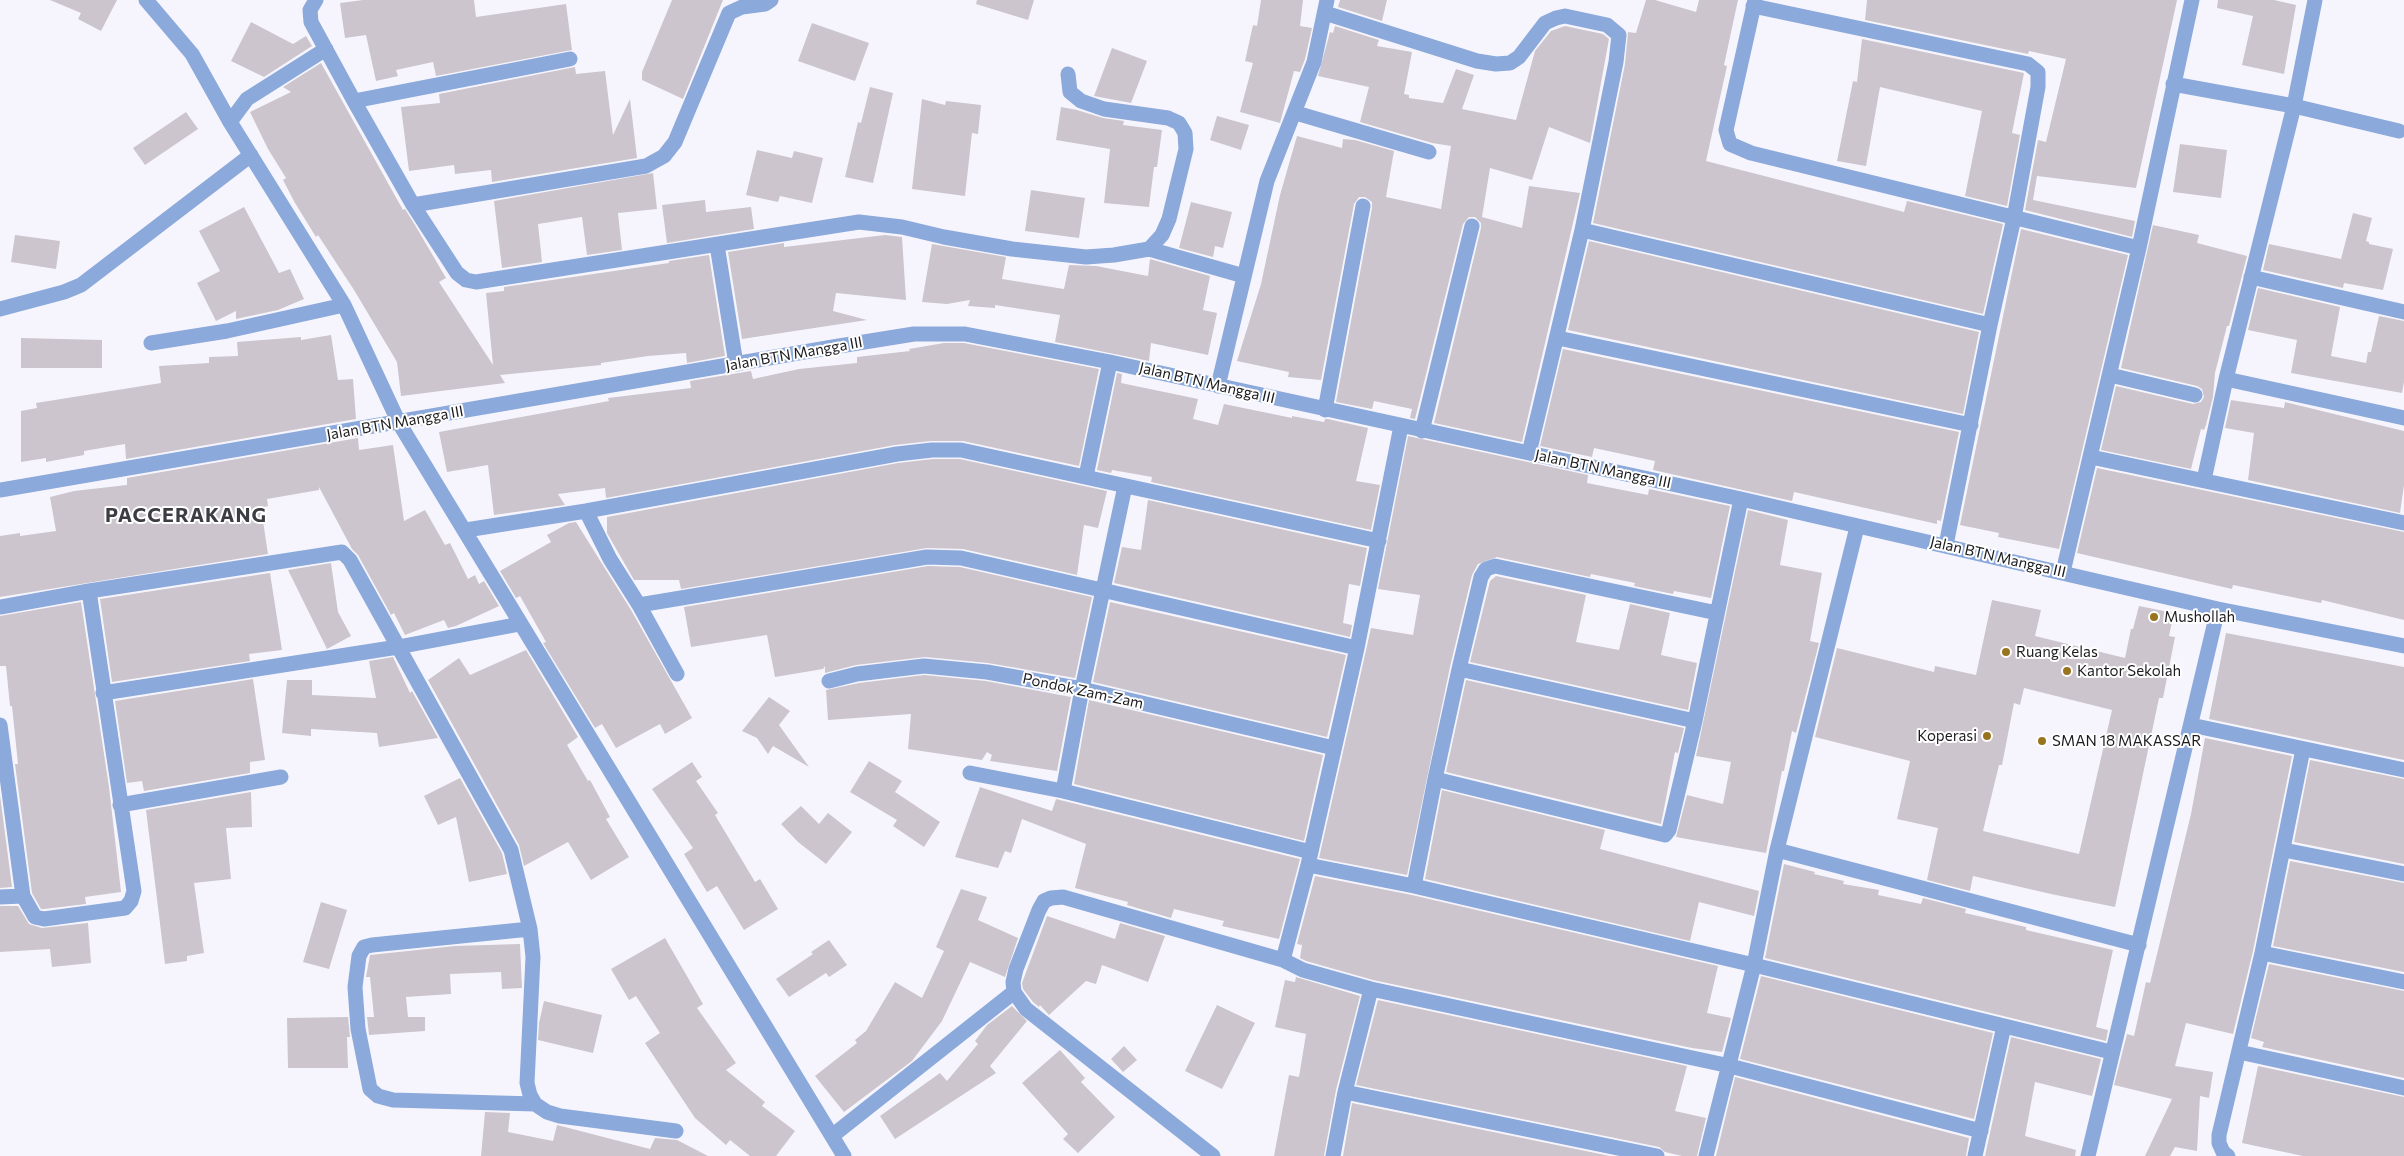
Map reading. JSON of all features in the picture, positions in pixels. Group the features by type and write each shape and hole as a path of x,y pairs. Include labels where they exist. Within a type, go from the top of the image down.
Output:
{"street":[{"path":"146,0 192,54 250,155 344,304 399,423 466,530 520,624 844,1156"},
{"path":"316,0 310,10 311,22 413,204 457,273 466,280 476,282 859,222 902,226 944,237 1012,249 1086,257 1114,256 1149,249 1244,276"},
{"path":"413,204 646,166 664,156 675,142 728,14 742,7 765,4 771,0"},
{"path":"2064,572 2139,248 2192,0"},
{"path":"2204,480 2226,379 2294,106 2314,0"},
{"path":"1946,545 1990,325 2014,218 2039,78 2033,67 1754,3 1726,130 1730,144 1751,153 2014,218 2139,248"},
{"path":"1218,386 1267,181 1296,113 1314,62 1326,6 1477,61 1496,64 1510,63 1519,57 1545,24 1556,18 1565,16 1607,25 1617,31 1620,39 1616,62 1558,338 1529,453"},
{"path":"230,122 247,99 326,49"},
{"path":"354,101 570,59"},
{"path":"1068,74 1070,92 1081,102 1104,109 1168,118 1180,124 1185,133 1186,148 1169,219 1162,235 1149,249"},
{"path":"2173,84 2294,106 2400,131"},
{"path":"1296,113 1429,152"},
{"path":"0,309 64,292 81,285 250,155"},
{"path":"1325,410 1362,206"},
{"path":"1422,431 1472,226"},
{"path":"1582,230 1990,325"},
{"path":"716,245 736,364"},
{"path":"2251,278 2404,312"},
{"path":"151,343 227,331 344,304"},
{"name":"Jalan BTN Mangga III","path":"0,490 914,334 965,334 1110,362 1742,499 2218,609 2404,646"},
{"path":"1558,338 1971,425"},
{"path":"1086,476 1110,362"},
{"path":"2110,375 2195,395"},
{"path":"2226,379 2404,418"},
{"path":"1283,960 1358,648 1401,426"},
{"path":"466,530 586,511 897,454 932,450 961,450 1379,541"},
{"path":"2091,457 2404,523"},
{"path":"1063,791 1082,689 1125,486"},
{"path":"1435,778 1665,834 1669,830 1695,721 1742,499"},
{"path":"586,511 610,558 678,674"},
{"path":"1706,1156 1754,965 1777,850 1857,527"},
{"path":"0,607 89,591 342,552 350,560 511,850 530,929 533,977 527,1083 535,1104 547,1112 560,1116 676,1131"},
{"path":"639,605 927,557 961,558 1358,648"},
{"path":"1414,886 1459,669 1481,577 1490,567 1505,568 1718,613"},
{"path":"0,726 7,765 4,787 22,896 35,917 44,919 125,908 131,900 134,891 89,591"},
{"path":"2088,1156 2218,609"},
{"path":"103,693 398,647 520,624"},
{"name":"Pondok Zam-Zam","path":"829,680 857,674 924,666 988,672 1082,689 1334,748"},
{"path":"1459,669 1695,721"},
{"path":"2191,725 2404,770"},
{"path":"2228,1156 2223,1152 2219,1143 2219,1135 2262,953 2304,749"},
{"path":"970,773 1063,791 1414,886 1754,965 2112,1052"},
{"path":"120,805 281,777"},
{"path":"1777,850 2139,944"},
{"path":"2284,850 2404,874"},
{"path":"0,897 22,896"},
{"path":"1213,1156 1026,1009 1014,992 1013,982 1016,969 1038,910 1044,901 1050,898 1063,897 1283,960 1303,970 1371,989 1730,1066 1981,1131"},
{"path":"530,929 372,944 364,947 359,956 355,987 358,1029 370,1089 378,1096 393,1100 535,1104"},
{"path":"2262,953 2404,982"},
{"path":"1333,1156 1346,1092 1371,989"},
{"path":"832,1136 1014,992"},
{"path":"1975,1156 2004,1026"},
{"path":"2239,1052 2404,1088"},
{"path":"1346,1092 1656,1156"}],"building":[{"path":"50,0 117,0 101,31 78,19 81,13"},
{"path":"363,0 474,0 476,17 566,4 572,50 436,76 433,62 396,70 398,76 376,81 366,35 345,38 340,3"},
{"path":"672,0 723,0 683,99 642,80 642,72"},
{"path":"977,0 1034,0 1028,20 976,4"},
{"path":"1261,0 1303,0 1300,26 1312,28 1300,72 1294,71 1280,123 1240,112 1253,63 1245,61 1253,25 1257,26"},
{"path":"1340,0 1387,0 1382,21 1338,7"},
{"path":"1646,0 1655,0 1696,12 1699,0 1738,0 1724,65 1727,66 1706,161 1904,212 1907,201 2003,224 1983,314 1593,223 1625,64 1628,32 1636,33"},
{"path":"1867,0 2177,0 2136,188 2037,176 2033,200 2135,221 2132,237 2025,210 2038,140 2046,142 2066,59 2029,51 2028,54 1865,20"},
{"path":"2218,0 2274,0 2296,5 2284,74 2242,65 2253,16 2217,8"},
{"path":"251,22 293,44 306,36 312,46 264,77 231,61"},
{"path":"812,23 869,43 855,81 798,61"},
{"path":"1335,26 1379,40 1377,46 1412,52 1404,94 1409,95 1409,98 1443,103 1456,69 1474,75 1462,109 1516,120 1535,51 1551,31 1565,26 1603,34 1609,39 1590,143 1549,127 1532,180 1490,168 1482,217 1522,228 1529,186 1580,193 1522,442 1434,423 1481,228 1481,223 1475,217 1469,217 1463,224 1415,419 1410,418 1412,409 1374,401 1372,409 1336,402 1372,208 1372,202 1365,197 1359,197 1354,204 1321,380 1288,377 1289,372 1237,361 1261,284 1280,195 1297,136 1342,148 1343,139 1355,140 1394,151 1386,197 1441,209 1451,146 1432,143 1360,122 1369,87 1318,76 1330,32 1333,33"},
{"path":"1862,39 2024,73 2012,133 2020,135 2007,206 1965,196 1982,111 1880,87 1866,166 1837,161 1853,81 1857,82"},
{"path":"1112,48 1147,61 1131,103 1094,96"},
{"path":"321,63 403,210 405,209 446,278 439,282 493,365 486,293 504,291 504,287 669,263 669,261 709,255 725,356 687,363 686,353 648,356 601,363 601,365 500,375 505,383 401,396 397,362 354,290 318,235 316,237 295,203 283,180 286,178 268,149 250,112 291,92 283,87"},
{"path":"575,67 576,74 605,71 613,135 630,99 637,158 492,182 491,170 455,174 454,165 409,171 401,107 440,103 439,94"},
{"path":"870,87 893,93 873,183 845,177 858,122 861,123"},
{"path":"922,99 945,105 946,101 981,105 978,134 972,133 965,196 912,189"},
{"path":"1061,107 1103,118 1124,121 1123,125 1162,130 1157,167 1154,167 1149,207 1104,203 1110,149 1056,140"},
{"path":"186,112 198,129 145,165 133,148"},
{"path":"1217,116 1249,125 1241,150 1210,140"},
{"path":"2180,144 2227,150 2221,198 2173,192"},
{"path":"757,150 792,158 794,151 823,158 812,203 780,196 778,202 746,195"},
{"path":"653,173 657,209 618,213 622,250 587,255 582,217 538,224 542,262 502,268 494,201"},
{"path":"1031,190 1085,198 1079,238 1025,231"},
{"path":"705,200 706,212 751,207 754,229 667,243 662,205"},
{"path":"1191,202 1232,212 1223,248 1215,246 1213,257 1179,248"},
{"path":"244,207 279,273 290,269 304,299 278,310 236,319 236,311 216,321 197,283 220,271 199,231"},
{"path":"2353,213 2372,218 2366,241 2369,244 2393,249 2383,290 2344,283 2343,288 2263,270 2269,244 2341,259"},
{"path":"2153,225 2199,235 2197,243 2247,256 2215,373 2213,397 2206,425 2204,430 2201,429 2191,469 2101,450 2116,386 2193,404 2201,402 2204,397 2202,389 2197,386 2121,368"},
{"path":"2021,229 2128,255 2059,549 1998,537 1999,533 1960,525"},
{"path":"15,235 60,241 56,269 11,262"},
{"path":"885,235 902,237 906,300 836,293 833,311 867,320 742,339 728,252 784,243 784,247"},
{"path":"1589,241 1979,332 1963,414 1568,330"},
{"path":"932,244 1006,257 1002,279 1064,289 1069,265 1096,266 1148,276 1150,259 1210,276 1203,310 1217,313 1208,355 1151,343 1149,361 1055,342 1060,315 995,305 995,308 968,306 970,300 947,304 922,302"},
{"path":"2258,288 2340,307 2331,356 2366,363 2368,352 2371,352 2379,316 2404,321 2404,382 2402,393 2291,373 2297,340 2248,330"},
{"path":"331,335 338,380 353,379 356,419 126,459 125,444 84,451 84,455 46,462 46,458 21,462 21,411 37,408 36,403 161,383 159,366 209,363 209,357 238,356 237,342 301,337 301,340"},
{"path":"21,338 102,340 102,368 21,368"},
{"path":"944,343 964,343 1099,369 1079,466 963,441 931,441 895,445 606,498 605,488 558,494 565,505 494,515 488,465 447,472 439,432 609,401 608,398 691,388 690,381 751,371 753,379 799,369 857,363 857,357 910,351 909,349"},
{"path":"1563,349 1959,432 1941,521 1937,520 1937,524 1794,492 1792,501 1653,470 1655,461 1594,448 1592,457 1540,446"},
{"path":"1117,373 1122,374 1121,383 1198,399 1193,419 1218,425 1224,404 1292,418 1292,416 1324,422 1325,419 1328,419 1368,428 1356,481 1380,485 1371,530 1151,482 1152,477 1112,470 1111,473 1097,470"},
{"path":"2231,400 2284,408 2285,402 2404,431 2404,485 2400,513 2248,480 2254,433 2225,428"},
{"path":"1408,436 1588,475 1587,483 1648,495 1649,489 1730,506 1711,598 1674,591 1673,594 1634,586 1635,583 1591,574 1590,577 1497,557 1478,564 1472,575 1450,667 1407,875 1319,858 1371,628 1413,635 1420,595 1378,589"},
{"path":"358,438 359,450 393,445 404,521 425,510 445,545 450,543 468,579 475,575 479,584 484,581 499,606 456,626 448,628 444,620 405,635 394,613 391,615 358,555 352,549 319,487 319,490 267,499 268,506 261,508 268,554 0,597 0,536 20,533 20,536 56,531 50,497 74,491 127,485 127,478"},
{"path":"933,459 960,459 1107,491 1098,528 1084,525 1077,575 963,549 927,548 681,589 679,580 634,580 607,533 607,517 898,463"},
{"path":"2097,468 2404,532 2404,620 2322,600 2321,603 2233,585 2232,589 2077,553"},
{"path":"1148,500 1367,548 1360,586 1349,584 1343,623 1352,625 1350,637 1114,583 1122,547 1141,550"},
{"path":"1748,510 1788,520 1780,565 1822,573 1810,641 1819,643 1796,733 1792,731 1766,853 1676,837 1687,795 1723,804 1731,762 1696,756"},
{"path":"576,522 631,610 692,718 665,734 660,724 616,748 602,724 595,728 543,643 546,642 520,596 516,598 500,571 551,542 547,535 569,523"},
{"path":"331,563 338,612 351,636 327,649 288,570"},
{"path":"928,566 960,567 1092,597 1075,678 988,663 925,657 856,665 825,673 825,666 823,669 775,677 767,635 691,647 684,607"},
{"path":"270,573 282,650 249,654 250,661 112,682 100,599"},
{"path":"1496,576 1586,595 1576,642 1619,650 1630,604 1670,613 1661,655 1697,663 1688,710 1470,662 1490,581"},
{"path":"1992,600 2041,610 2035,636 2125,658 2131,629 2133,629 2139,606 2174,613 2169,636 2175,637 2163,698 2159,698 2115,907 1973,876 1970,891 1927,880 1938,828 1897,819 1910,761 1815,737 1837,648 1934,672 1935,666 1976,675","holes":["2024,688 2112,710 2079,854 1983,831 1999,765 2002,765 2014,703 2020,705"]},
{"path":"81,602 109,787 121,892 85,897 86,904 41,909 32,893 15,764 18,764 12,706 10,706 6,666 0,666 0,616"},
{"path":"1110,602 1346,655 1327,737 1093,682"},
{"path":"2226,633 2404,667 2404,760 2209,719"},
{"path":"526,650 578,737 567,745 588,781 590,780 610,817 606,819 629,857 591,880 568,842 524,866 519,845 428,680 459,658 470,675"},
{"path":"393,657 410,693 412,691 438,738 379,747 377,733 311,729 311,736 282,733 287,680 312,680 312,695 376,698 369,661"},
{"path":"924,675 986,681 1071,697 1057,771 990,761 992,755 987,752 982,760 908,749 911,714 828,720 826,690 859,683"},
{"path":"253,679 265,760 250,762 250,773 144,791 142,781 127,783 115,701"},
{"path":"1466,680 1684,728 1678,753 1675,752 1661,824 1446,772"},
{"path":"769,697 790,711 779,725 809,767 773,746 768,754 757,738 742,731"},
{"path":"1089,700 1323,755 1304,841 1074,784"},
{"path":"2205,738 2292,756 2253,951 2233,1034 2186,1023 2175,1066 2213,1072 2209,1098 2200,1096 2197,1151 2175,1147 2170,1156 2145,1156 2172,1099 2114,1085 2127,1034 2134,1036 2146,982 2150,983 2191,814"},
{"path":"2310,760 2404,779 2404,864 2294,842"},
{"path":"869,761 902,781 895,792 940,822 924,847 893,826 897,820 850,792"},
{"path":"692,762 702,777 696,781 718,813 715,815 755,882 760,879 778,909 744,930 717,886 707,892 684,854 693,848 652,789"},
{"path":"460,778 502,853 507,874 469,882 456,817 438,825 424,796"},
{"path":"980,787 1052,811 1056,799 1300,859 1279,939 1222,926 1224,921 1174,909 1171,918 1127,905 1128,902 1075,888 1086,844 1022,819 1011,853 1005,851 998,868 955,857"},
{"path":"1442,790 1605,830 1600,849 1759,891 1754,916 1699,902 1690,941 1425,879"},
{"path":"251,792 252,827 226,828 231,879 194,883 204,953 187,956 187,961 165,964 146,810"},
{"path":"0,795 12,887 0,888"},
{"path":"801,806 819,824 828,813 852,832 826,864 798,842 781,824"},
{"path":"2290,861 2404,883 2404,972 2273,946"},
{"path":"1784,864 1844,881 1843,884 1879,890 1878,895 1921,904 1923,898 1966,909 1965,913 2026,927 2026,930 2113,950 2096,1027 2108,1030 2106,1041 1765,958"},
{"path":"1315,876 1412,895 1718,966 1707,1013 1731,1018 1722,1052 1692,1048 1373,980 1306,961 1300,958 1302,945 1297,944"},
{"path":"961,889 987,897 978,920 1018,938 1005,977 970,962 942,1021 912,1061 844,1112 815,1076 857,1043 855,1040 866,1031 895,982 922,998 944,951 936,947"},
{"path":"321,902 347,910 329,969 303,962"},
{"path":"0,906 18,906 29,924 42,928 88,923 91,963 52,967 50,949 0,952"},
{"path":"1047,916 1115,939 1120,923 1165,936 1148,982 1102,965 1096,984 1086,981 1049,1015 1040,1005 1039,1007 1033,1002 1023,989 1022,983"},
{"path":"665,938 703,1004 697,1008 736,1063 726,1070 765,1102 762,1106 795,1131 776,1156 750,1156 730,1140 726,1145 695,1118 645,1043 660,1033 636,996 629,1000 611,969"},
{"path":"829,940 847,965 829,977 826,973 789,997 776,979 813,954 811,952"},
{"path":"520,944 522,988 502,989 501,972 450,974 451,994 406,997 408,1017 425,1017 425,1031 369,1035 367,1017 374,1017 370,977 366,977 370,955 455,946"},
{"path":"2269,964 2404,991 2404,1078 2262,1047 2264,1042 2251,1038"},
{"path":"1761,976 1993,1033 1974,1119 1740,1059"},
{"path":"1296,977 1360,996 1336,1090 1324,1156 1274,1156 1289,1075 1299,1077 1306,1034 1275,1027 1285,980 1295,982"},
{"path":"1378,1000 1687,1066 1675,1111 1706,1118 1697,1156 1682,1156 1665,1152 1659,1147 1356,1085"},
{"path":"544,1001 602,1015 593,1053 538,1040 539,1023"},
{"path":"1217,1005 1255,1023 1222,1089 1185,1071"},
{"path":"1012,1006 1027,1021 990,1066 996,1073 895,1139 880,1116 940,1073 947,1081 978,1044 975,1041 987,1025"},
{"path":"348,1017 350,1037 347,1037 348,1068 288,1068 287,1018"},
{"path":"2011,1037 2101,1059 2092,1096 2035,1082 2025,1136 2076,1150 2075,1156 1985,1156"},
{"path":"1124,1046 1137,1060 1123,1072 1111,1059"},
{"path":"1060,1050 1085,1078 1081,1082 1115,1117 1078,1153 1063,1139 1068,1134 1022,1083"},
{"path":"2258,1066 2404,1097 2404,1156 2303,1156 2242,1143"},
{"path":"1735,1077 1969,1138 1966,1156 1716,1156"},
{"path":"1352,1103 1610,1156 1343,1156"},
{"path":"485,1112 510,1113 508,1132 553,1141 557,1125 650,1149 655,1138 677,1140 708,1156 481,1156"}],"place":[{"name":"Mushollah","path":"2154,617"},
{"name":"Ruang Kelas","path":"2006,652"},
{"name":"Kantor Sekolah","path":"2067,671"},
{"name":"Koperasi","path":"1987,736"},
{"name":"SMAN 18 MAKASSAR","path":"2042,741"}],"district":[{"name":"PACCERAKANG","path":"186,515"}]}
